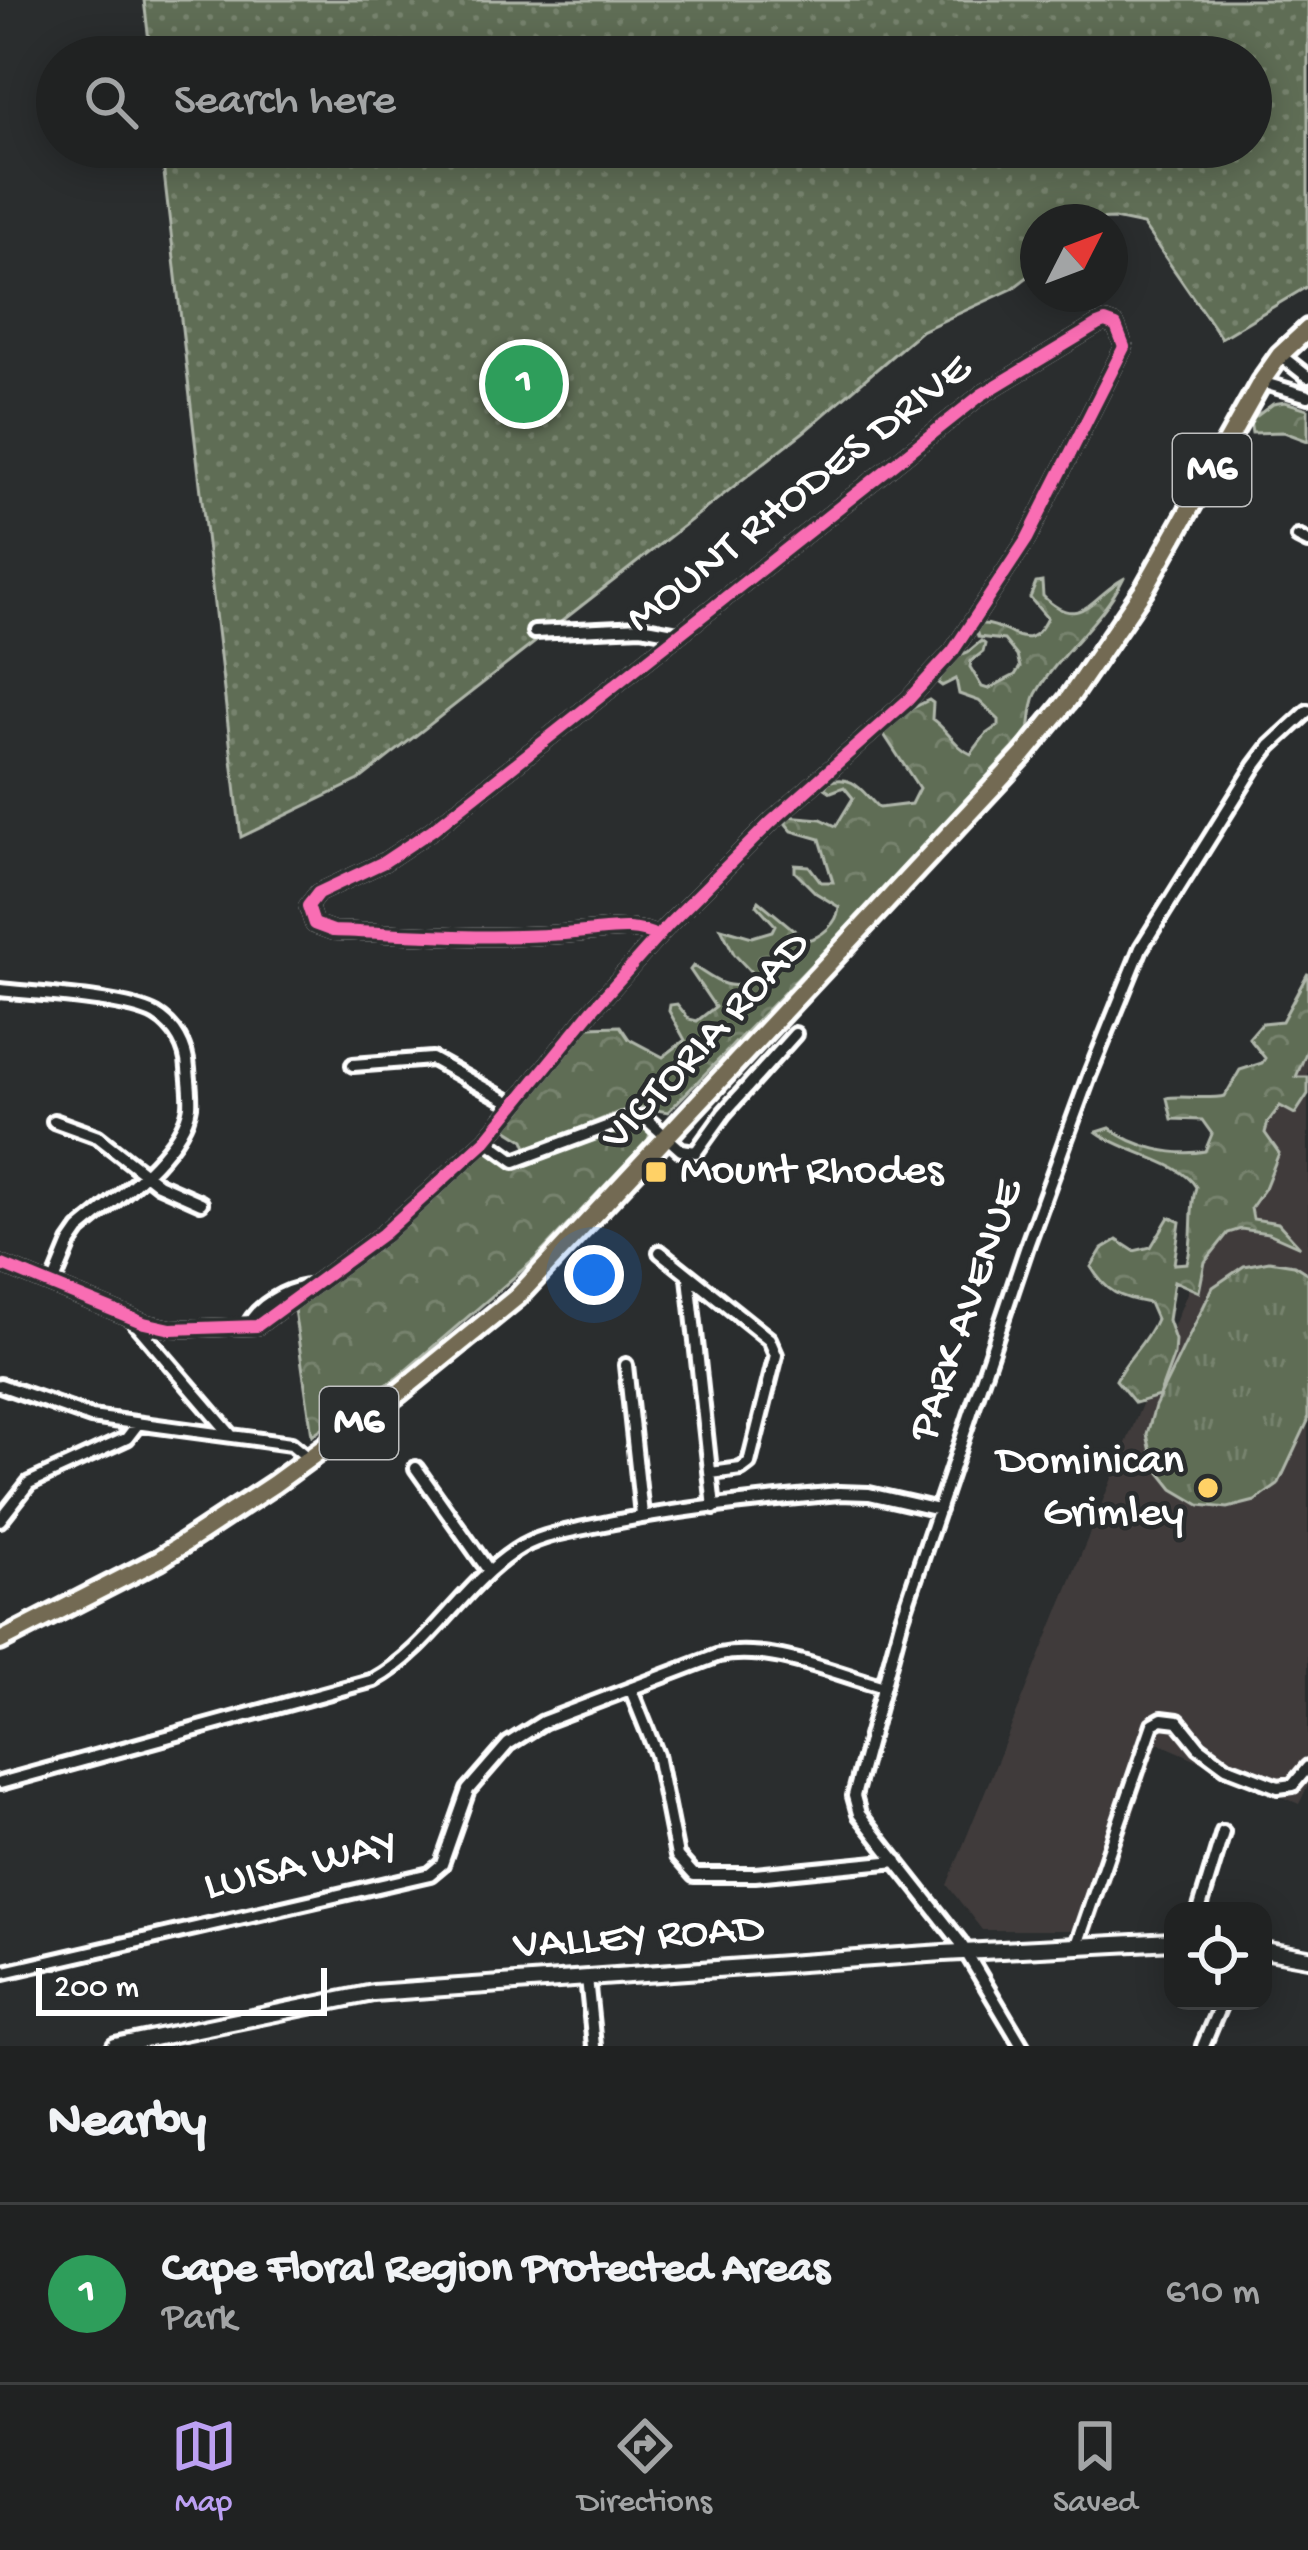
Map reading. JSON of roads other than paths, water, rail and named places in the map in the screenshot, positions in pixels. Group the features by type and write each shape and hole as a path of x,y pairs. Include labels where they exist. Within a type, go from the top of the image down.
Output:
{"main road":[{"name":"VICTORIA ROAD","path":"0,1641 160,1558 309,1460 517,1297 1023,755 1068,700 1146,586 1261,382 1280,355 1308,329"}],"street":[{"name":"MOUNT RHODES DRIVE","path":"132,1319 171,1329 248,1325 290,1289 307,1287 373,1243 486,1140 658,937 770,823 877,729 953,651 1027,539 1124,347 1120,332 1110,323 1097,325 981,394 432,830 384,862 313,897 310,917 322,930 333,932 456,938 638,929 658,937"},
{"path":"1280,355 1308,377"},
{"path":"1261,382 1308,396"},
{"path":"534,632 641,627 679,634"},
{"name":"PARK AVENUE","path":"1022,2046 966,1952 854,1802 881,1686 1028,1243 1141,948 1255,766 1308,711"},
{"path":"0,990 136,1007 159,1016 188,1054 190,1105 185,1122 143,1173 79,1230 53,1284"},
{"path":"486,1140 515,1161 628,1119 645,1118 684,1159 705,1143 724,1113 795,1034"},
{"path":"353,1065 432,1059 514,1106"},
{"path":"54,1121 98,1137 143,1173 201,1203"},
{"path":"660,1252 769,1339 776,1355 749,1463 741,1469 711,1473"},
{"path":"0,1264 132,1319 231,1435"},
{"path":"689,1277 714,1508"},
{"path":"626,1364 642,1515"},
{"path":"0,1385 73,1412 137,1425 291,1444 309,1460"},
{"path":"0,1520 29,1483 124,1440 137,1425"},
{"path":"416,1468 489,1571"},
{"path":"0,1783 374,1680 403,1660 489,1571 529,1542 642,1515 856,1492 939,1510"},
{"name":"LUISA WAY","path":"0,1973 430,1874 442,1864 468,1790 508,1744 543,1722 735,1652 770,1655 881,1686"},
{"path":"631,1690 657,1755 677,1856 694,1876 897,1862"},
{"path":"1077,1945 1153,1724 1169,1718 1178,1721 1213,1759 1278,1787 1293,1785 1308,1767"},
{"path":"1201,1902 1223,1832"},
{"name":"VALLEY ROAD","path":"115,2046 373,1994 1164,1941"},
{"path":"1272,1952 1308,1958"},
{"path":"587,1978 594,2046"},
{"path":"1203,2046 1218,2010"}],"place":[{"name":"Cape Floral Region Protected Areas","path":"524,384"},
{"name":"Mount Rhodes","path":"656,1172"},
{"name":"Dominican Grimley","path":"1208,1488"}]}
